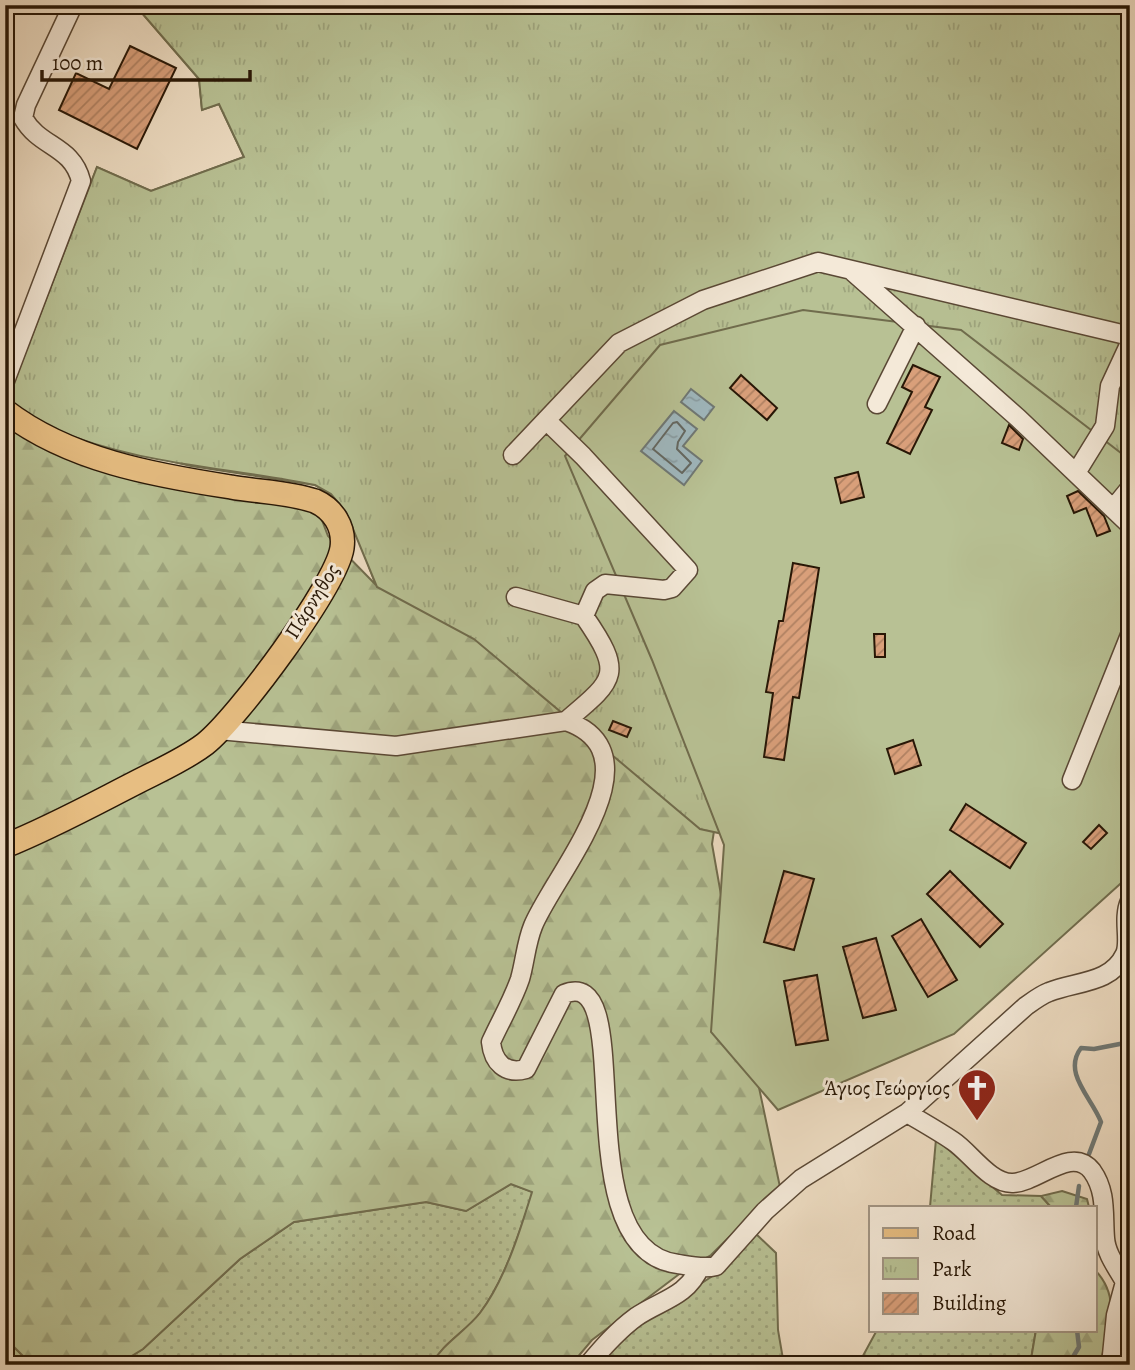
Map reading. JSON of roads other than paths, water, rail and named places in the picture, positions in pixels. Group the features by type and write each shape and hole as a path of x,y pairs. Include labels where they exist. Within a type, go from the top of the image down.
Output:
{"main road":[{"name":"Πάρνηθος","path":"5,411 45,437 99,458 153,473 310,499 323,505 335,516 341,528 342,545 328,581 250,695 219,730 189,754 53,826 5,846"}],"street":[{"path":"5,381 81,181 77,166 68,155 30,131 23,118 26,105 73,5"},
{"path":"513,455 619,343 703,300 818,262 1130,336"},
{"path":"850,270 916,326 1130,525"},
{"path":"877,404 916,326"},
{"path":"1076,473 1105,426 1110,386 1130,343"},
{"path":"546,421 583,456 688,569 672,588 664,590 600,585 584,616"},
{"path":"1113,509 1130,488"},
{"path":"516,597 584,616 606,654 611,674 602,691 566,721"},
{"path":"1072,780 1130,635"},
{"path":"219,730 396,746 566,721 583,727 599,745 605,760 605,773 596,810 577,852 533,926 519,981 491,1042 498,1064 510,1071 526,1069 564,993 579,992 598,1013 603,1036 606,1137 617,1203 631,1230 659,1258 671,1264 712,1268 765,1211 801,1179 907,1113 1026,1006 1047,992 1098,979 1115,968 1126,952 1124,919 1130,901"},
{"path":"907,1113 955,1142 996,1178 1012,1184 1038,1177 1064,1163 1080,1163 1088,1167 1101,1190 1108,1248 1128,1276 1116,1315 1111,1365"},
{"path":"588,1365 612,1336 637,1316 688,1289 700,1267"}],"water":[{"path":"691,389 714,407 704,420 681,402"},
{"path":"674,411 697,429 683,446 702,461 684,485 641,451"}],"waterway":[{"path":"1089,1154 1101,1122 1080,1085 1075,1067 1076,1057 1081,1048 1094,1049 1130,1042"},
{"path":"1076,1206 1079,1186"},
{"path":"1068,1365 1079,1347 1077,1332"}],"place":[{"name":"Άγιος Γεώργιος","path":"977,1122"}]}
